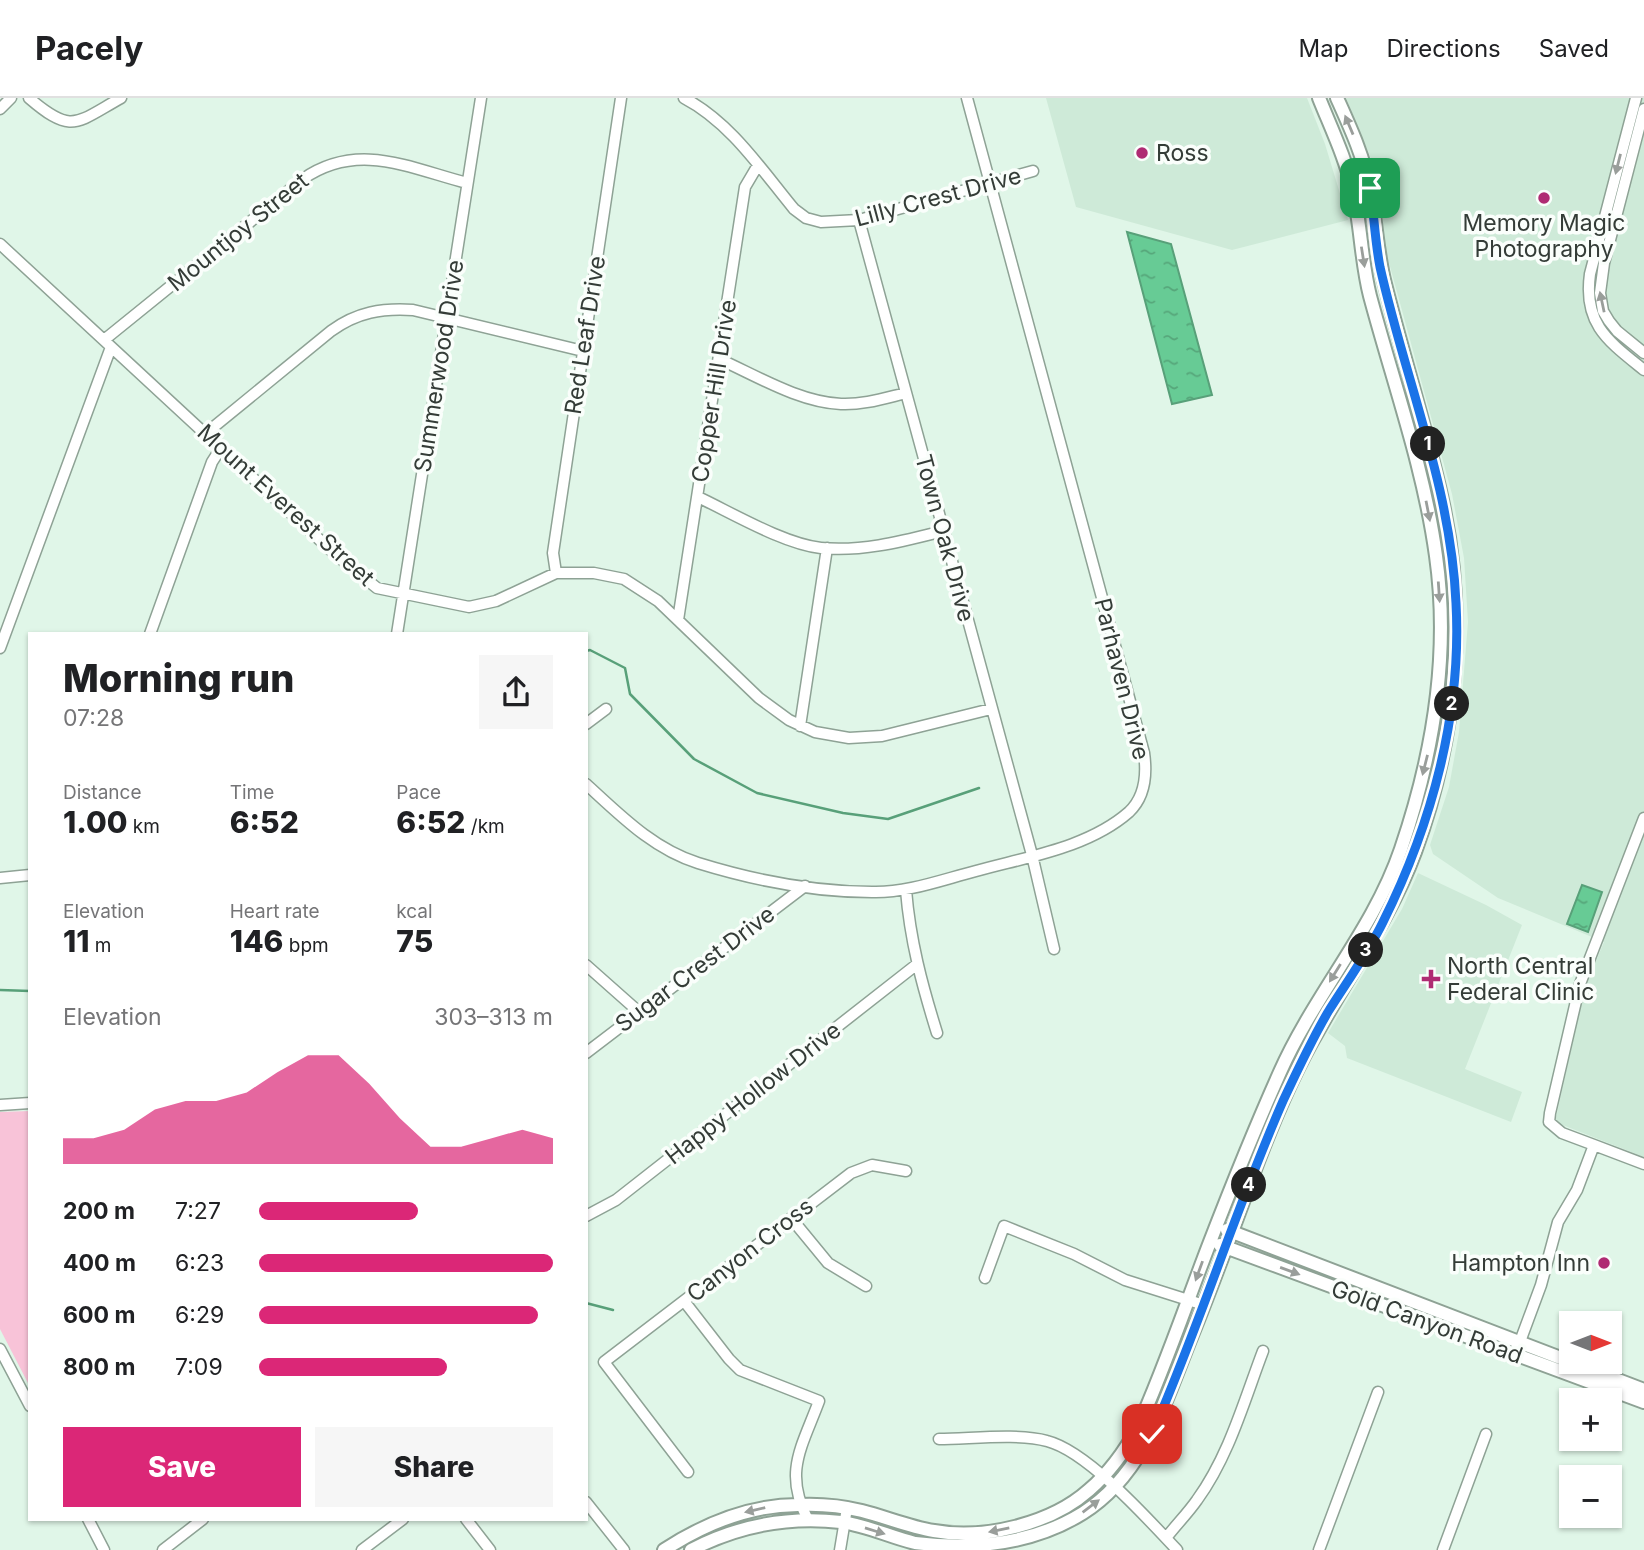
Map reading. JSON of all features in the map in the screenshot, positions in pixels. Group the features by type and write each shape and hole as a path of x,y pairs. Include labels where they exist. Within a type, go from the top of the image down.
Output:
{"street":[{"path":"0,109 10,98"},
{"path":"29,98 50,117 65,122 84,119 121,98"},
{"name":"Summerwood Drive","path":"397,632 481,98"},
{"name":"Red Leaf Drive","path":"556,573 553,553 621,98"},
{"name":"Lilly Crest Drive","path":"684,98 718,122 794,209 806,218 821,222 859,220 1033,171"},
{"name":"Parhaven Drive","path":"588,786 634,828 680,856 724,869 805,886 874,892 906,890 1066,846 1111,825 1130,811 1143,790 1146,765 967,98"},
{"path":"664,1550 696,1531 731,1516 775,1506 848,1508 936,1532 995,1531 1035,1520 1072,1502 1102,1478 1139,1427 1210,1241 1286,1058 1303,1025 1369,918 1396,863 1417,795 1438,698 1440,607 1433,536 1417,464 1369,292 1348,171 1319,98"},
{"path":"691,1550 713,1539 758,1524 808,1520 845,1522 934,1546 998,1546 1040,1534 1097,1503 1141,1453 1152,1434 1261,1153 1299,1065 1382,925 1414,856 1429,811 1444,750 1453,695 1457,645 1456,602 1442,500 1380,264 1370,188 1364,164 1337,98"},
{"path":"1636,98 1590,274 1588,293 1597,327 1605,338 1644,370"},
{"path":"1644,109 1604,263 1600,293 1603,311 1609,321 1644,353"},
{"name":"Mountjoy Street","path":"108,344 303,179 321,168 353,158 374,160 467,183"},
{"name":"Copper Hill Drive","path":"678,620 745,187 758,165"},
{"name":"Town Oak Drive","path":"859,220 1032,855 1054,948"},
{"name":"Mount Everest Street","path":"0,244 377,588 469,607 496,601 556,573 594,573 624,579 658,601 759,698 800,726 815,732 849,738 882,736 991,709"},
{"path":"205,433 331,331 368,312 387,309 413,310 583,351"},
{"path":"0,648 108,344"},
{"path":"719,359 804,396 830,403 858,403 906,393"},
{"path":"1395,386 1411,381"},
{"path":"151,632 212,462 221,448"},
{"path":"698,497 788,539 827,548 882,545 943,531"},
{"path":"1433,536 1448,533"},
{"path":"800,726 827,548"},
{"path":"1438,698 1453,695"},
{"path":"588,722 606,709"},
{"path":"1644,818 1580,984 1549,1122 1556,1130 1644,1164"},
{"path":"0,878 28,875"},
{"name":"Sugar Crest Drive","path":"588,1051 805,886"},
{"path":"906,890 916,965 937,1033"},
{"name":"Happy Hollow Drive","path":"588,1215 616,1200 916,965"},
{"path":"588,967 639,1012"},
{"path":"0,1105 28,1103"},
{"path":"1517,1349 1541,1285 1553,1233 1582,1179 1594,1146"},
{"name":"Canyon Cross","path":"688,1472 604,1362 858,1169 872,1165 906,1171"},
{"path":"791,1218 828,1263 866,1286"},
{"path":"985,1278 1004,1226 1074,1254 1125,1280 1204,1305"},
{"name":"Gold Canyon Road","path":"1217,1226 1644,1402"},
{"name":"Gold Canyon Road","path":"1210,1241 1517,1349 1644,1390"},
{"path":"684,1301 740,1370 820,1401 796,1466 795,1484 800,1505 808,1520"},
{"path":"0,1349 28,1402"},
{"path":"1166,1538 1197,1501 1213,1475 1226,1449 1263,1351"},
{"path":"1319,1550 1378,1392"},
{"path":"1443,1550 1486,1434"},
{"path":"939,1439 1025,1438 1046,1440 1069,1450 1114,1486 1177,1550"},
{"path":"588,1505 624,1550"},
{"path":"841,1550 848,1508"},
{"path":"89,1521 104,1550"},
{"path":"163,1550 200,1521"},
{"path":"363,1550 399,1521"},
{"path":"468,1521 490,1550"}],"shaded area":[{"path":"1046,98 1307,98 1325,144 1348,220 1232,250 1076,207"},
{"path":"1346,98 1644,98 1644,1157 1555,1122 1585,987 1604,942 1498,898 1433,854 1430,845 1449,787 1459,732 1468,622 1464,558 1452,494 1385,248 1381,202 1370,156"},
{"name":"North Central Federal Clinic","path":"1418,873 1522,925 1465,1069 1522,1092 1511,1122 1347,1058 1345,1046 1328,1033 1402,909"},
{"path":"28,1111 28,1383 0,1329 0,1112"}],"water":[{"path":"1127,232 1171,244 1212,395 1172,404"},
{"path":"1582,885 1602,892 1588,932 1567,924"}],"waterway":[{"path":"588,650 625,668 630,694 694,759 757,793 843,813 888,819 979,788"},
{"path":"0,990 28,991"},
{"path":"588,1304 613,1310"}],"place":[{"name":"Ross","path":"1142,153"},
{"name":"Memory Magic Photography","path":"1544,198"},
{"name":"North Central Federal Clinic","path":"1431,979"},
{"name":"Hampton Inn","path":"1604,1263"}],"route":[{"path":"1152,1434 1261,1153 1299,1065 1382,925 1414,856 1429,811 1444,750 1453,695 1457,645 1452,560 1442,500 1380,264 1370,188"}]}
